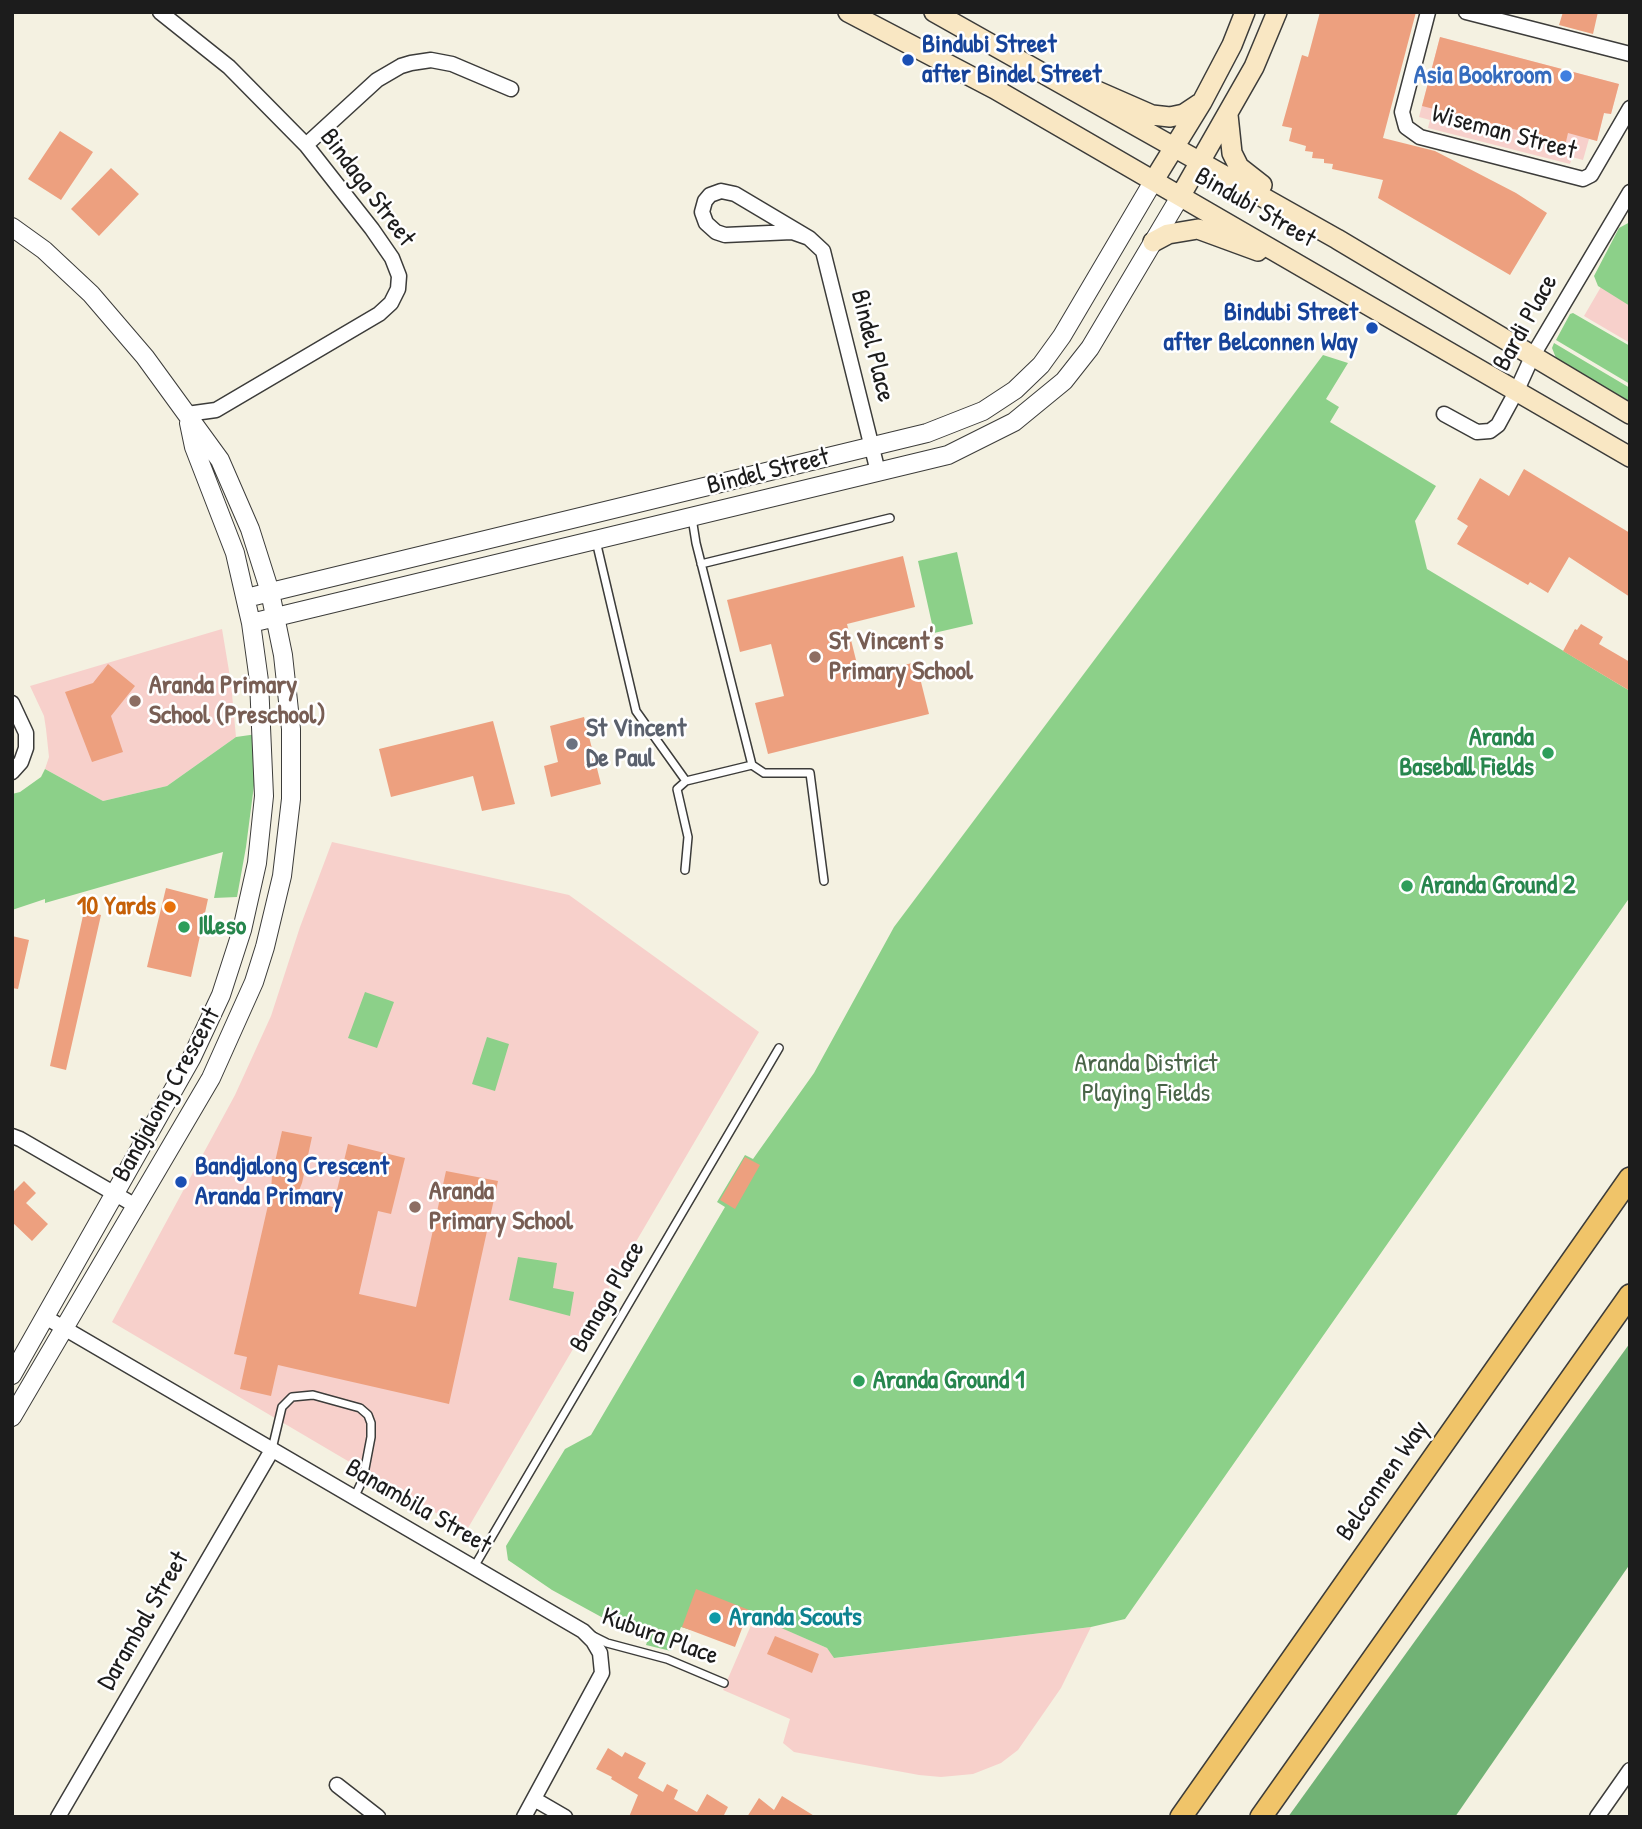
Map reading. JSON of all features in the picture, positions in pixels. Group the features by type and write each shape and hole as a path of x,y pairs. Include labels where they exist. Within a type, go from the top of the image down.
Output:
{"main road":[{"name":"Bindubi Street","path":"848,12 995,89 1630,457"},
{"name":"Bindubi Street","path":"934,12 1337,239 1630,414"},
{"path":"1154,180 1202,102 1245,12"},
{"path":"1181,195 1254,67 1277,12"},
{"path":"1037,69 1110,94 1152,115 1170,117 1184,114 1202,102"},
{"path":"1228,115 1231,153 1239,167 1337,239"},
{"path":"1153,242 1168,234 1198,229 1323,279"},
{"name":"Belconnen Way","path":"1181,1817 1630,1178"},
{"path":"1261,1817 1630,1295"}],"street":[{"name":"Bindaga Street","path":"160,12 229,67 306,145 373,229 393,258 399,276 398,289 391,303 379,314 216,410 187,414"},
{"name":"Wiseman Street","path":"1428,12 1402,112 1406,127 1420,138 1583,179 1591,175 1630,108"},
{"path":"1466,12 1630,54"},
{"path":"306,145 377,80 411,63 431,61 452,64 511,89"},
{"name":"Bindel Street","path":"246,598 947,427 983,411 1008,395 1041,365 1062,335 1154,180"},
{"name":"Bindel Place","path":"809,238 792,233 725,235 716,232 706,223 702,212 705,201 710,195 721,191 735,194 809,238 823,251 878,472"},
{"name":"Bardi Place","path":"1444,414 1477,432 1490,431 1498,425 1532,357 1630,192"},
{"name":"Bindel Street","path":"251,624 948,455 995,433 1023,415 1064,380 1090,348 1181,195"},
{"name":"Bandjalong Crescent","path":"12,227 44,250 91,294 145,357 220,460 250,529 270,592 283,654 291,729 291,799 282,876 254,982 226,1050 211,1078 12,1417"},
{"path":"1008,395 1023,415"},
{"name":"Bandjalong Crescent","path":"12,1376 192,1057 221,995 242,930 260,842 264,796 259,681 251,624 227,528 194,447 187,414"},
{"path":"687,491 692,517"},
{"path":"456,547 465,572"},
{"path":"12,703 26,733 26,748 21,762 12,772"},
{"path":"12,1136 136,1206"},
{"name":"Banambila Street","path":"45,1317 583,1631 593,1641 600,1653 602,1673 524,1817"},
{"name":"Darambal Street","path":"58,1817 272,1450"},
{"path":"1597,1817 1630,1770"},
{"path":"337,1786 377,1817"},
{"path":"534,1798 565,1817"}],"lane":[{"path":"692,517 701,564 752,765 764,774 810,773 824,881"},
{"path":"701,564 890,518"},
{"path":"595,540 636,710 686,781"},
{"path":"685,870 688,837 677,789 686,781 752,765"},
{"name":"Banaga Place","path":"473,1568 779,1048"},
{"path":"272,1450 282,1407 292,1397 313,1395 360,1408 368,1415 371,1437 363,1479 354,1498"},
{"name":"Kubura Place","path":"583,1631 607,1643 667,1659 724,1683"}],"shaded area":[{"path":"1440,37 1619,84 1611,114 1604,113 1597,141 1589,139 1583,160 1572,157 1570,164 1428,128 1430,120 1419,117"},
{"path":"1630,237 1630,343 1584,316"},
{"name":"Aranda Primary School (Preschool)","path":"222,629 236,737 167,786 103,801 45,769 49,757 44,716 30,686"},
{"name":"Aranda Primary School","path":"332,842 569,895 759,1032 468,1528 448,1520 112,1322 235,1095 271,1016"},
{"path":"755,1616 827,1648 835,1658 1091,1627 1061,1688 1018,1750 1001,1763 973,1774 941,1777 794,1752 783,1743 790,1719 723,1690"}],"green space":[{"path":"1630,222 1630,306 1598,286 1594,276 1619,228"},
{"path":"1573,313 1630,346 1630,384 1556,340"},
{"path":"1554,343 1630,388 1630,402 1556,358 1552,348"},
{"name":"Aranda District Playing Fields","path":"1323,355 1348,363 1326,399 1339,407 1330,422 1436,486 1415,521 1427,569 1630,691 1630,897 1125,1619 1091,1627 834,1658 827,1648 706,1595 691,1630 681,1627 671,1651 646,1645 647,1642 552,1590 508,1560 506,1546 565,1449 591,1435 725,1207 717,1202 745,1155 753,1159 814,1073 894,927"},
{"path":"957,552 973,624 934,633 918,561"},
{"path":"257,734 257,762 237,897 214,898 223,852 12,910 12,794 20,792 41,777 45,769 103,801 167,786 236,737"},
{"path":"365,992 394,1002 377,1048 348,1038"},
{"path":"487,1037 509,1044 495,1091 472,1084"},
{"path":"518,1257 557,1263 553,1288 574,1292 570,1316 509,1300"},
{"path":"1630,1343 1630,1564 1455,1817 1288,1817"}],"building":[{"path":"1320,12 1416,12 1383,138 1435,151 1516,193 1547,213 1510,275 1378,198 1383,180 1332,169 1333,164 1324,163 1324,159 1312,158 1313,152 1305,151 1306,146 1289,141 1292,128 1282,126 1302,55 1308,57"},
{"path":"1563,12 1598,12 1593,34 1559,25"},
{"path":"1440,37 1619,84 1611,114 1604,113 1597,141 1568,133 1565,146 1548,142 1549,138 1422,106"},
{"path":"60,131 93,152 61,200 28,179"},
{"path":"111,168 139,194 99,236 71,209"},
{"path":"1524,469 1630,533 1630,597 1569,557 1548,593 1530,582 1528,585 1457,544 1468,526 1457,519 1480,478 1509,496"},
{"name":"St Vincent's Primary School","path":"903,556 915,607 847,624 860,676 916,662 929,714 768,754 755,703 784,696 771,644 740,652 727,600"},
{"path":"1581,624 1603,637 1599,644 1630,662 1630,691 1563,651 1575,629"},
{"path":"108,664 135,686 111,716 123,752 92,762 65,692 93,683"},
{"name":"St Vincent De Paul","path":"584,717 601,784 551,797 544,766 558,762 550,726"},
{"path":"493,721 515,804 482,811 473,776 391,797 379,749"},
{"path":"166,888 208,899 191,977 147,967"},
{"path":"84,911 101,915 66,1070 50,1066"},
{"path":"12,936 29,940 18,989 12,988"},
{"path":"282,1131 312,1137 296,1198 333,1207 348,1144 405,1158 391,1214 378,1211 359,1294 416,1307 446,1171 498,1181 449,1404 278,1365 271,1396 240,1389 247,1357 234,1354"},
{"path":"745,1157 760,1165 735,1209 720,1200"},
{"path":"24,1181 36,1193 26,1203 48,1224 32,1241 12,1222 12,1189 14,1191"},
{"name":"Aranda Scouts","path":"696,1589 749,1610 735,1647 682,1627"},
{"path":"775,1636 819,1654 812,1673 767,1654"},
{"path":"608,1748 622,1757 625,1752 646,1763 638,1778 663,1792 667,1784 678,1790 674,1799 697,1812 707,1794 728,1807 723,1817 629,1817 638,1795 596,1769"},
{"path":"782,1796 816,1817 747,1817 759,1798 774,1810"}],"place":[{"name":"Bindubi Street after Bindel Street","path":"908,60"},
{"name":"Asia Bookroom","path":"1566,76"},
{"name":"Bindubi Street after Belconnen Way","path":"1372,328"},
{"name":"St Vincent's Primary School","path":"815,657"},
{"name":"Aranda Primary School (Preschool)","path":"135,701"},
{"name":"St Vincent De Paul","path":"572,744"},
{"name":"Aranda Baseball Fields","path":"1548,753"},
{"name":"Aranda Ground 2","path":"1407,886"},
{"name":"10 Yards","path":"170,907"},
{"name":"Illeso","path":"184,927"},
{"name":"Bandjalong Crescent Aranda Primary","path":"181,1182"},
{"name":"Aranda Primary School","path":"415,1207"},
{"name":"Aranda Ground 1","path":"859,1381"},
{"name":"Aranda Scouts","path":"715,1618"}]}
